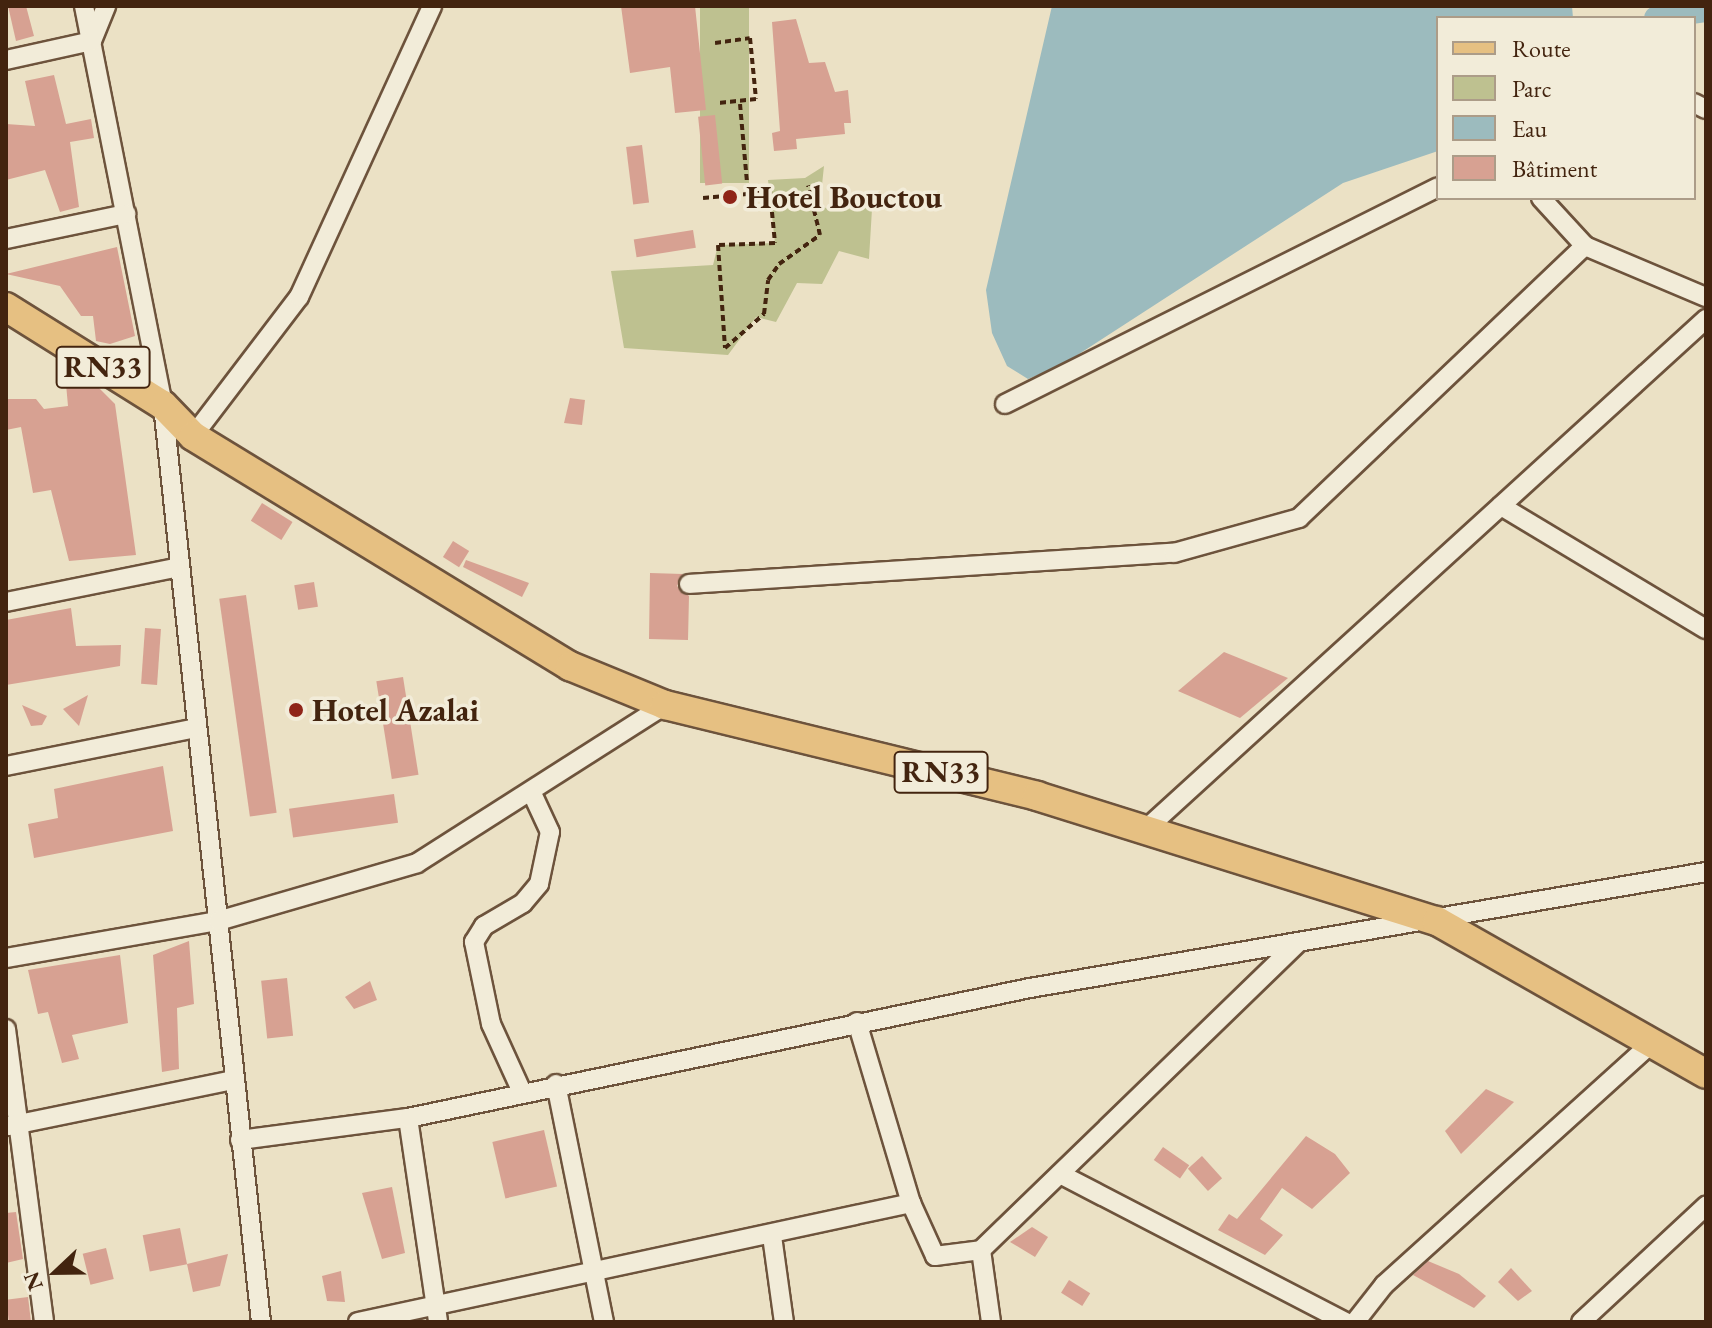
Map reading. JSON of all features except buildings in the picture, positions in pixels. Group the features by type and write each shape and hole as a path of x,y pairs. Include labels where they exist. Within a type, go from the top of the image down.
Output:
{"main road":[{"name":"RN33","path":"6,307 163,405 193,436 456,603 570,666 665,705 1145,830 1437,921 1706,1074"}],"street":[{"path":"84,6 163,405 175,568 196,728 261,1322"},
{"path":"92,41 106,6"},
{"path":"193,436 299,297 432,6"},
{"path":"6,60 92,41"},
{"path":"1005,404 1436,188"},
{"path":"1543,200 1585,246 1706,297"},
{"path":"6,239 126,214"},
{"path":"689,584 1174,553 1299,518 1585,246"},
{"path":"1145,830 1706,319"},
{"path":"1501,506 1706,629"},
{"path":"6,602 175,568"},
{"path":"6,958 218,921 417,863 665,705"},
{"path":"6,766 196,728"},
{"path":"522,1092 491,1024 474,942 484,926 523,903 539,884 550,832 531,791"},
{"path":"240,1140 408,1118 857,1022 1706,872"},
{"path":"857,1022 911,1203 935,1256 981,1250 1297,944"},
{"path":"6,1029 12,1125 44,1322"},
{"path":"1355,1322 1384,1285 1652,1043"},
{"path":"12,1125 234,1080"},
{"path":"556,1084 604,1322"},
{"path":"408,1118 438,1315"},
{"path":"1060,1174 1346,1322"},
{"path":"358,1322 438,1315 911,1203"},
{"path":"1581,1322 1706,1206"},
{"path":"772,1236 784,1322"},
{"path":"981,1250 991,1322"}],"path":[{"path":"715,43 750,38 756,99 740,104 718,103"},
{"path":"740,104 748,194"},
{"path":"703,198 770,192 775,243 718,245 725,348 764,314 768,280 779,264 820,235 808,185"}],"green space":[{"path":"700,6 749,6 749,183 700,183"},
{"path":"824,166 820,204 830,211 860,195 872,209 869,259 839,251 822,284 797,283 776,322 756,317 728,355 624,348 611,271 713,265 718,245 775,243 768,180 805,178"}],"water":[{"path":"1052,6 1572,6 1573,16 1436,16 1436,152 1343,183 1062,365 1028,379 1007,366 992,333 986,290"}],"waterway":[{"path":"1670,16 1706,11"}],"place":[{"name":"Hotel Bouctou","path":"730,197"},
{"name":"Hotel Azalai","path":"296,710"}]}
